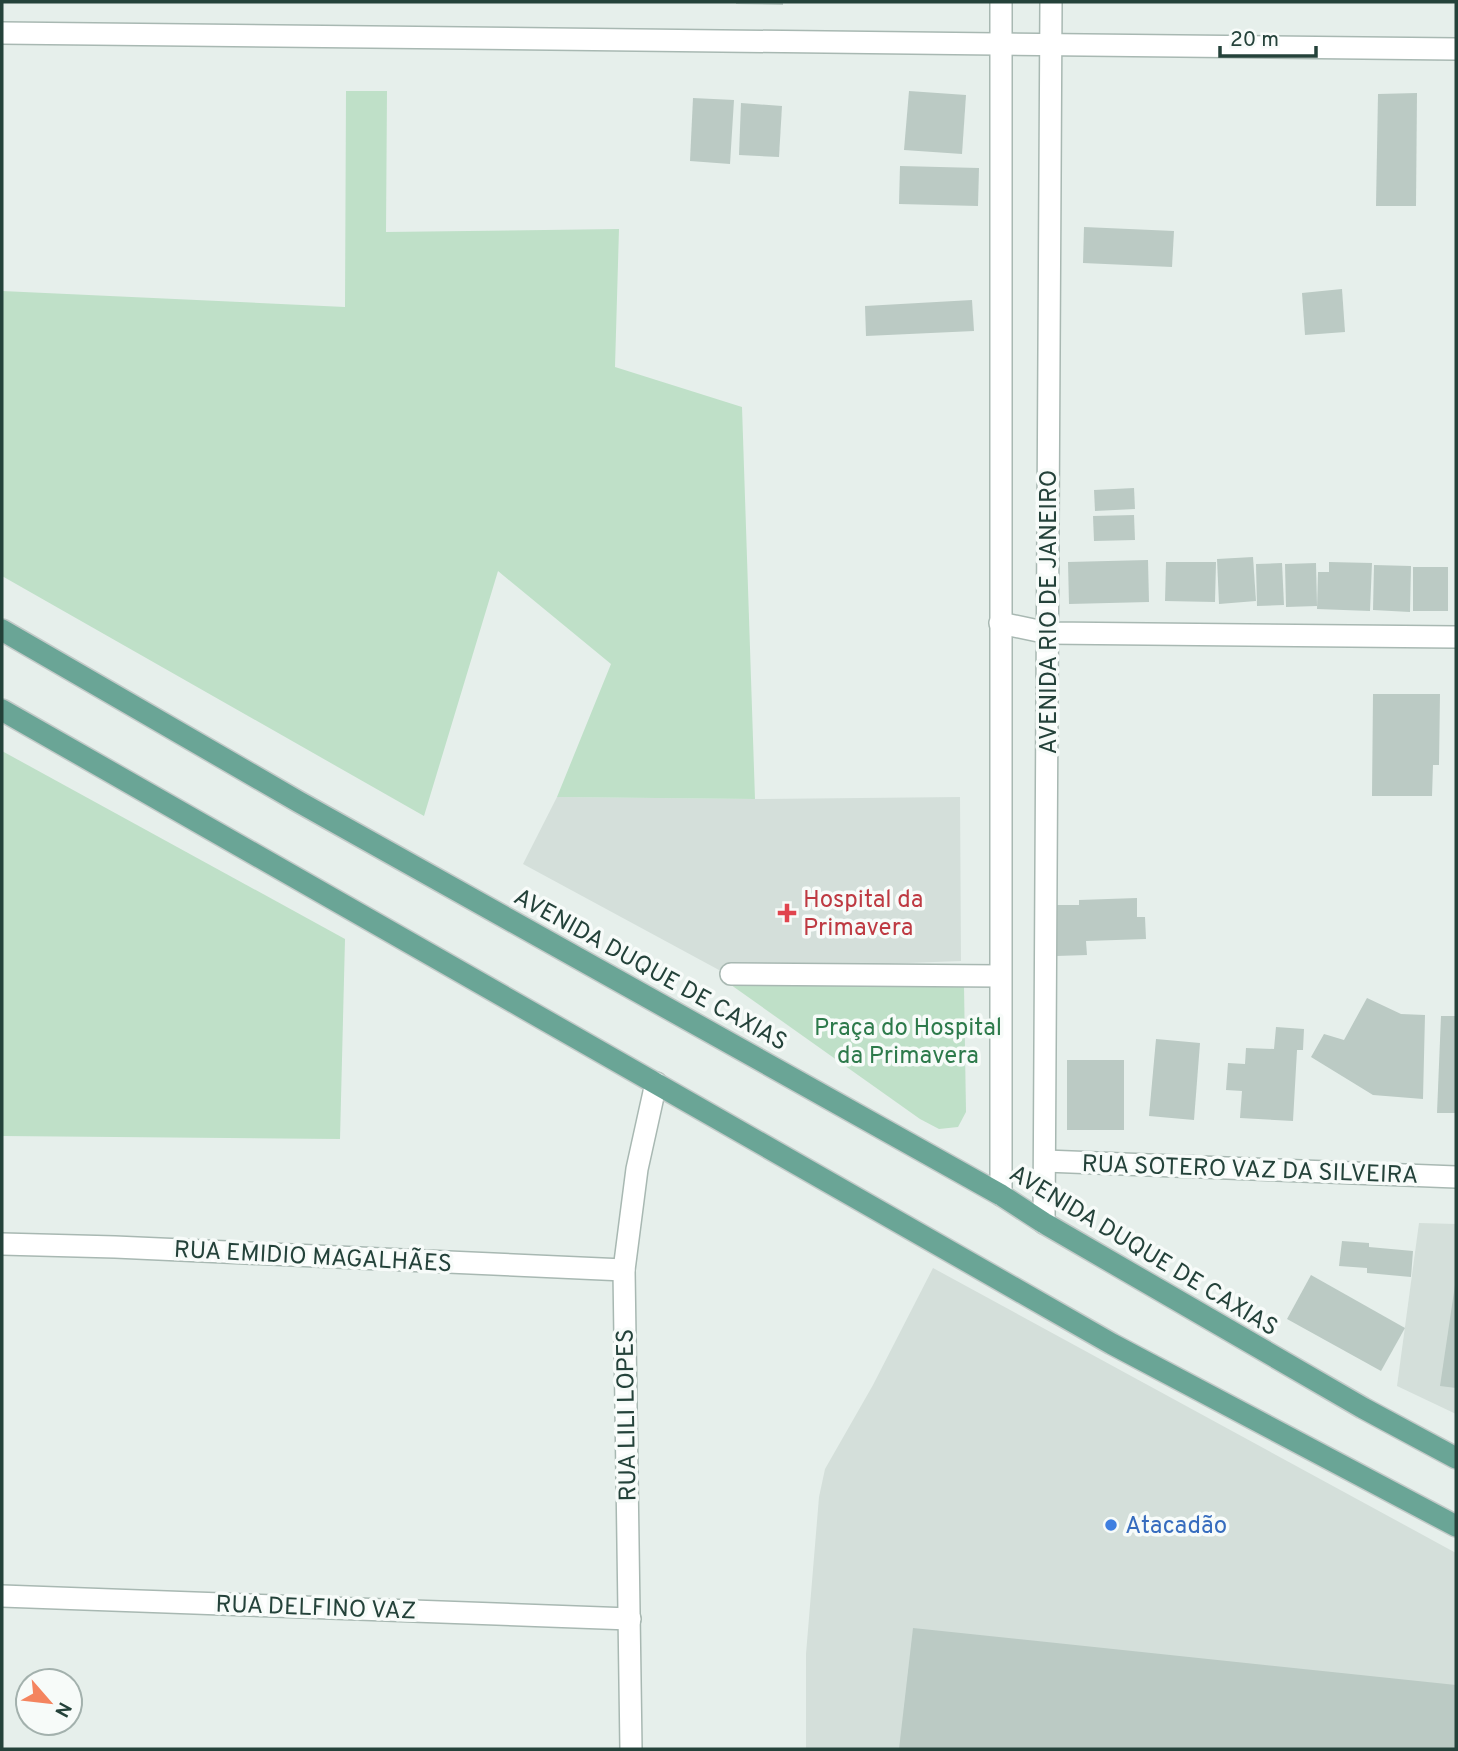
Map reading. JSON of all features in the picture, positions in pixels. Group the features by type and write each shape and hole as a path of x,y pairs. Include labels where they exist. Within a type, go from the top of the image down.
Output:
{"main road":[{"name":"AVENIDA DUQUE DE CAXIAS","path":"2,630 299,802 1000,1195 1363,1408 1456,1458"},
{"path":"2,710 1112,1344 1456,1526"}],"street":[{"name":"AVENIDA RIO DE JANEIRO","path":"1000,2 1000,1195"},
{"name":"AVENIDA RIO DE JANEIRO","path":"1044,1223 1051,2"},
{"path":"2,33 1456,49"},
{"path":"1000,623 1048,633 1456,637"},
{"path":"732,974 1000,976"},
{"name":"RUA LILI LOPES","path":"632,1749 624,1270 637,1169 656,1083"},
{"name":"RUA SOTERO VAZ DA SILVEIRA","path":"1045,1161 1456,1177"},
{"name":"RUA EMIDIO MAGALHÃES","path":"2,1244 624,1270"},
{"name":"RUA DELFINO VAZ","path":"2,1596 630,1619"}],"shaded area":[{"name":"Hospital da Primavera","path":"557,797 960,797 961,961 719,970 523,864"},
{"path":"1419,1223 1456,1224 1456,1414 1397,1386"},
{"name":"Atacadão","path":"933,1268 1456,1553 1456,1749 806,1749 806,1654 819,1497 825,1469 873,1385"}],"green space":[{"path":"346,91 387,91 386,232 619,229 615,367 742,407 755,799 557,797 611,664 498,571 424,816 2,576 2,291 345,307"},
{"path":"2,751 345,939 340,1139 2,1136"},
{"name":"Praça do Hospital da Primavera","path":"724,980 964,986 966,1112 958,1127 939,1129 920,1119"}],"building":[{"path":"783,2 783,5 736,4"},
{"path":"909,91 966,95 962,154 904,150"},
{"path":"1417,93 1416,206 1376,206 1378,94"},
{"path":"693,98 734,100 730,164 690,161"},
{"path":"741,103 782,106 779,157 739,155"},
{"path":"900,166 979,168 978,206 899,204"},
{"path":"1084,227 1174,231 1172,267 1083,263"},
{"path":"1342,289 1345,332 1305,335 1302,293"},
{"path":"972,300 974,331 866,336 865,306"},
{"path":"1134,488 1135,509 1095,511 1094,490"},
{"path":"1134,515 1135,540 1094,541 1093,516"},
{"path":"1253,557 1256,601 1219,604 1217,559"},
{"path":"1148,560 1149,602 1069,604 1068,562"},
{"path":"1166,562 1216,562 1215,602 1165,601"},
{"path":"1329,562 1372,563 1370,611 1317,609 1318,572 1329,572"},
{"path":"1282,563 1284,605 1257,606 1256,564"},
{"path":"1316,563 1317,606 1286,607 1285,564"},
{"path":"1374,565 1411,566 1410,612 1373,610"},
{"path":"1413,567 1448,567 1448,611 1413,611"},
{"path":"1373,694 1440,694 1439,765 1433,765 1432,796 1372,796"},
{"path":"1137,898 1137,917 1145,917 1146,939 1086,941 1087,955 1056,956 1055,905 1079,905 1079,900"},
{"path":"1367,998 1401,1014 1425,1015 1423,1099 1373,1095 1311,1057 1324,1034 1344,1040"},
{"path":"1441,1016 1456,1016 1456,1113 1437,1113"},
{"path":"1276,1027 1304,1029 1303,1050 1297,1050 1293,1121 1240,1118 1242,1091 1226,1090 1228,1063 1245,1064 1246,1048 1274,1049"},
{"path":"1156,1039 1200,1043 1194,1120 1149,1116"},
{"path":"1067,1060 1124,1060 1124,1130 1067,1130"},
{"path":"1342,1241 1369,1243 1369,1247 1413,1251 1411,1277 1367,1273 1367,1268 1339,1266"},
{"path":"1311,1275 1405,1328 1381,1371 1287,1319"},
{"path":"1456,1285 1456,1388 1440,1386"},
{"path":"913,1628 1456,1685 1456,1749 899,1749"}],"place":[{"name":"Hospital da Primavera","path":"787,913"},
{"name":"Atacadão","path":"1111,1525"}]}
